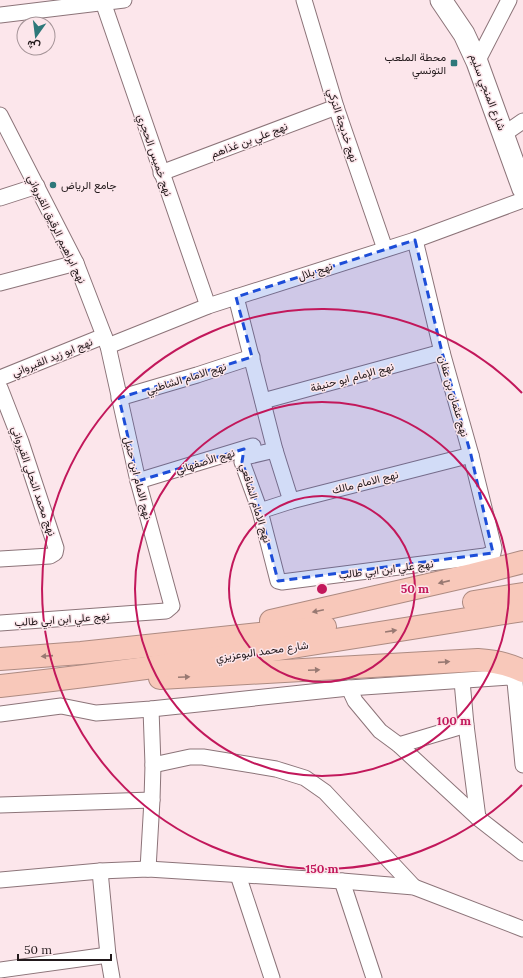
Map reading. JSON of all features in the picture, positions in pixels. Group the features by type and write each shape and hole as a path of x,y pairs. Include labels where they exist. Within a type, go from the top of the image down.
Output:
{"highway":[{"path":"81,653 156,638 270,621 523,562"},
{"path":"472,575 523,568"},
{"name":"شارع محمد البوعزيزي","path":"10,685 143,668 352,630 523,594"},
{"name":"شارع محمد البوعزيزي","path":"0,659 81,653 318,628 352,630 523,610"},
{"path":"10,685 152,679 478,660 494,661 523,671"}],"main road":[{"name":"شارع المنجي سليم","path":"439,2 464,34 477,62 523,189"}],"street":[{"path":"0,15 122,0"},
{"name":"نهج خديجة التركي","path":"304,0 336,107 385,249"},
{"path":"477,62 509,0"},
{"name":"نهج خميس الحجري","path":"103,2 208,306"},
{"name":"نهج علي بن غذاهم","path":"161,173 336,107"},
{"name":"نهج ابراهيم الرقيق القيرواني","path":"0,115 76,263 106,341"},
{"path":"504,134 523,121"},
{"path":"0,198 37,186"},
{"name":"نهج بلال","path":"106,341 208,306 415,240 523,200"},
{"name":"نهج عثمان بن عفان","path":"415,240 442,352 471,455 494,548 493,553"},
{"path":"0,284 76,263"},
{"path":"236,297 274,445 291,501"},
{"name":"نهج ابو زيد القيرواني","path":"0,378 106,341"},
{"name":"نهج الامام ابن حنبل","path":"106,341 138,481 172,602 170,608"},
{"name":"نهج الإمام ابو حنيفة","path":"263,401 442,352"},
{"name":"نهج الامام الشاطبي","path":"119,398 252,357"},
{"name":"نهج محمد النحلي القيرواني","path":"0,388 21,442 56,543 55,553 50,556 0,559"},
{"name":"نهج الأصفهاني","path":"138,481 274,445"},
{"name":"نهج الامام الشافعي","path":"274,445 245,457 242,459 242,462 260,511 278,581"},
{"name":"نهج الامام مالك","path":"260,511 291,501 471,455"},
{"name":"نهج علي ابن ابي طالب","path":"278,581 282,582 485,556 493,553"},
{"name":"نهج علي ابن ابي طالب","path":"0,623 166,611 170,608"},
{"path":"0,714 61,706 96,713 151,709 349,688 510,677 515,682 523,765"},
{"path":"462,681 478,818"},
{"path":"349,688 355,701 380,731 399,745 478,818 523,853"},
{"path":"148,869 153,765 151,709"},
{"path":"399,745 466,725"},
{"path":"153,765 190,757 203,757 276,768 305,778 325,792 414,887"},
{"path":"0,805 152,800"},
{"path":"0,880 100,871 148,869 414,887 523,929"},
{"path":"100,871 108,955 112,978"},
{"path":"238,875 272,978"},
{"path":"342,881 374,978"},
{"path":"0,970 108,955"}],"highlighted area":[{"path":"415,240 442,352 471,455 493,553 278,581 260,511 242,462 244,449 138,481 119,398 252,357 236,297"}],"place":[{"name":"محطة الملعب التونسي","path":"454,63"},
{"name":"جامع الرياض","path":"53,185"}]}
